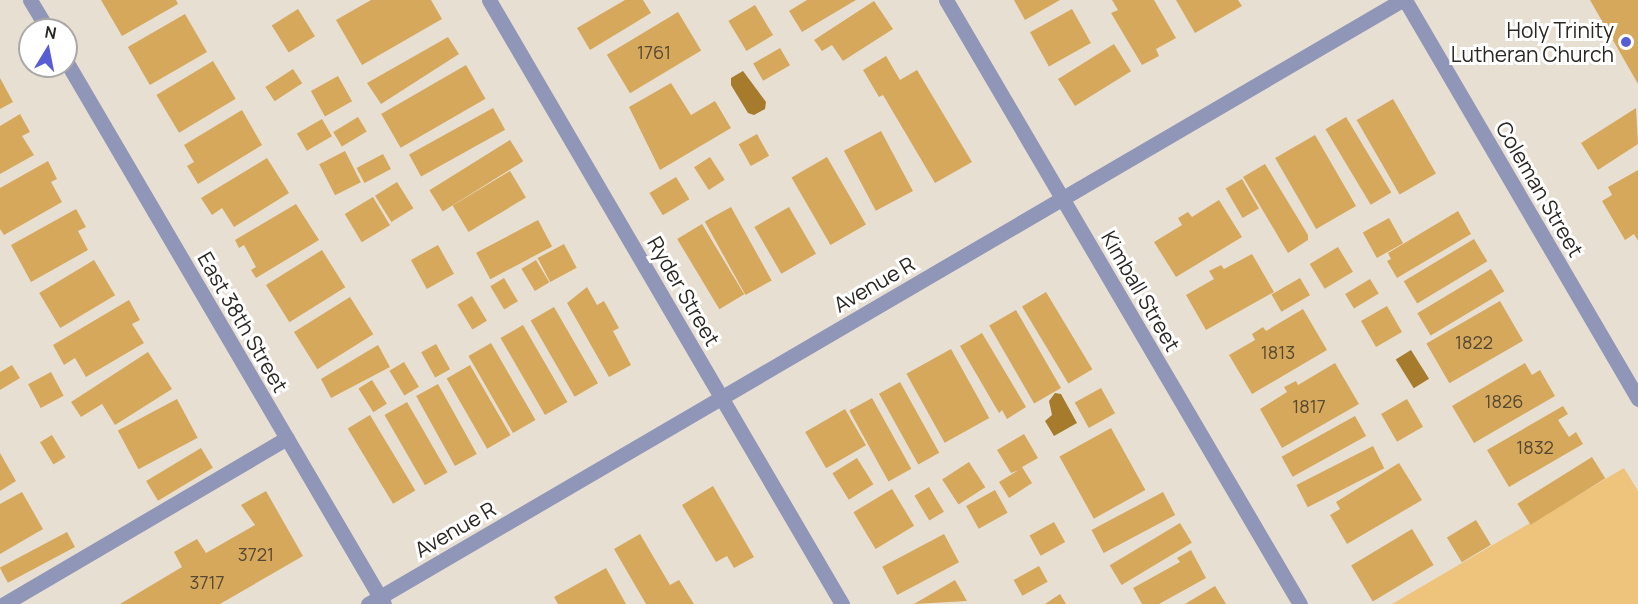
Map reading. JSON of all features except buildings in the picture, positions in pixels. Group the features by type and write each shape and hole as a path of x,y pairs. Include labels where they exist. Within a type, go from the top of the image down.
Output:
{"street":[{"path":"30,0 41,18"},
{"name":"Ryder Street","path":"489,0 842,604"},
{"name":"Kimball Street","path":"946,0 1300,604"},
{"name":"Avenue R","path":"377,602 722,397 1403,0"},
{"name":"Coleman Street","path":"1403,0 1638,399"},
{"name":"East 38th Street","path":"76,78 287,438 377,602"},
{"path":"4,604 287,438"}],"shaded area":[{"path":"743,71 766,102 765,109 754,115 748,113 731,85 731,78"},
{"path":"1411,350 1429,379 1414,388 1396,360"},
{"path":"1055,393 1061,394 1077,423 1054,436 1045,421 1052,415 1049,401"},
{"path":"1624,468 1638,491 1638,604 1392,604"}],"place":[{"name":"Holy Trinity Lutheran Church","path":"1626,42"}]}
